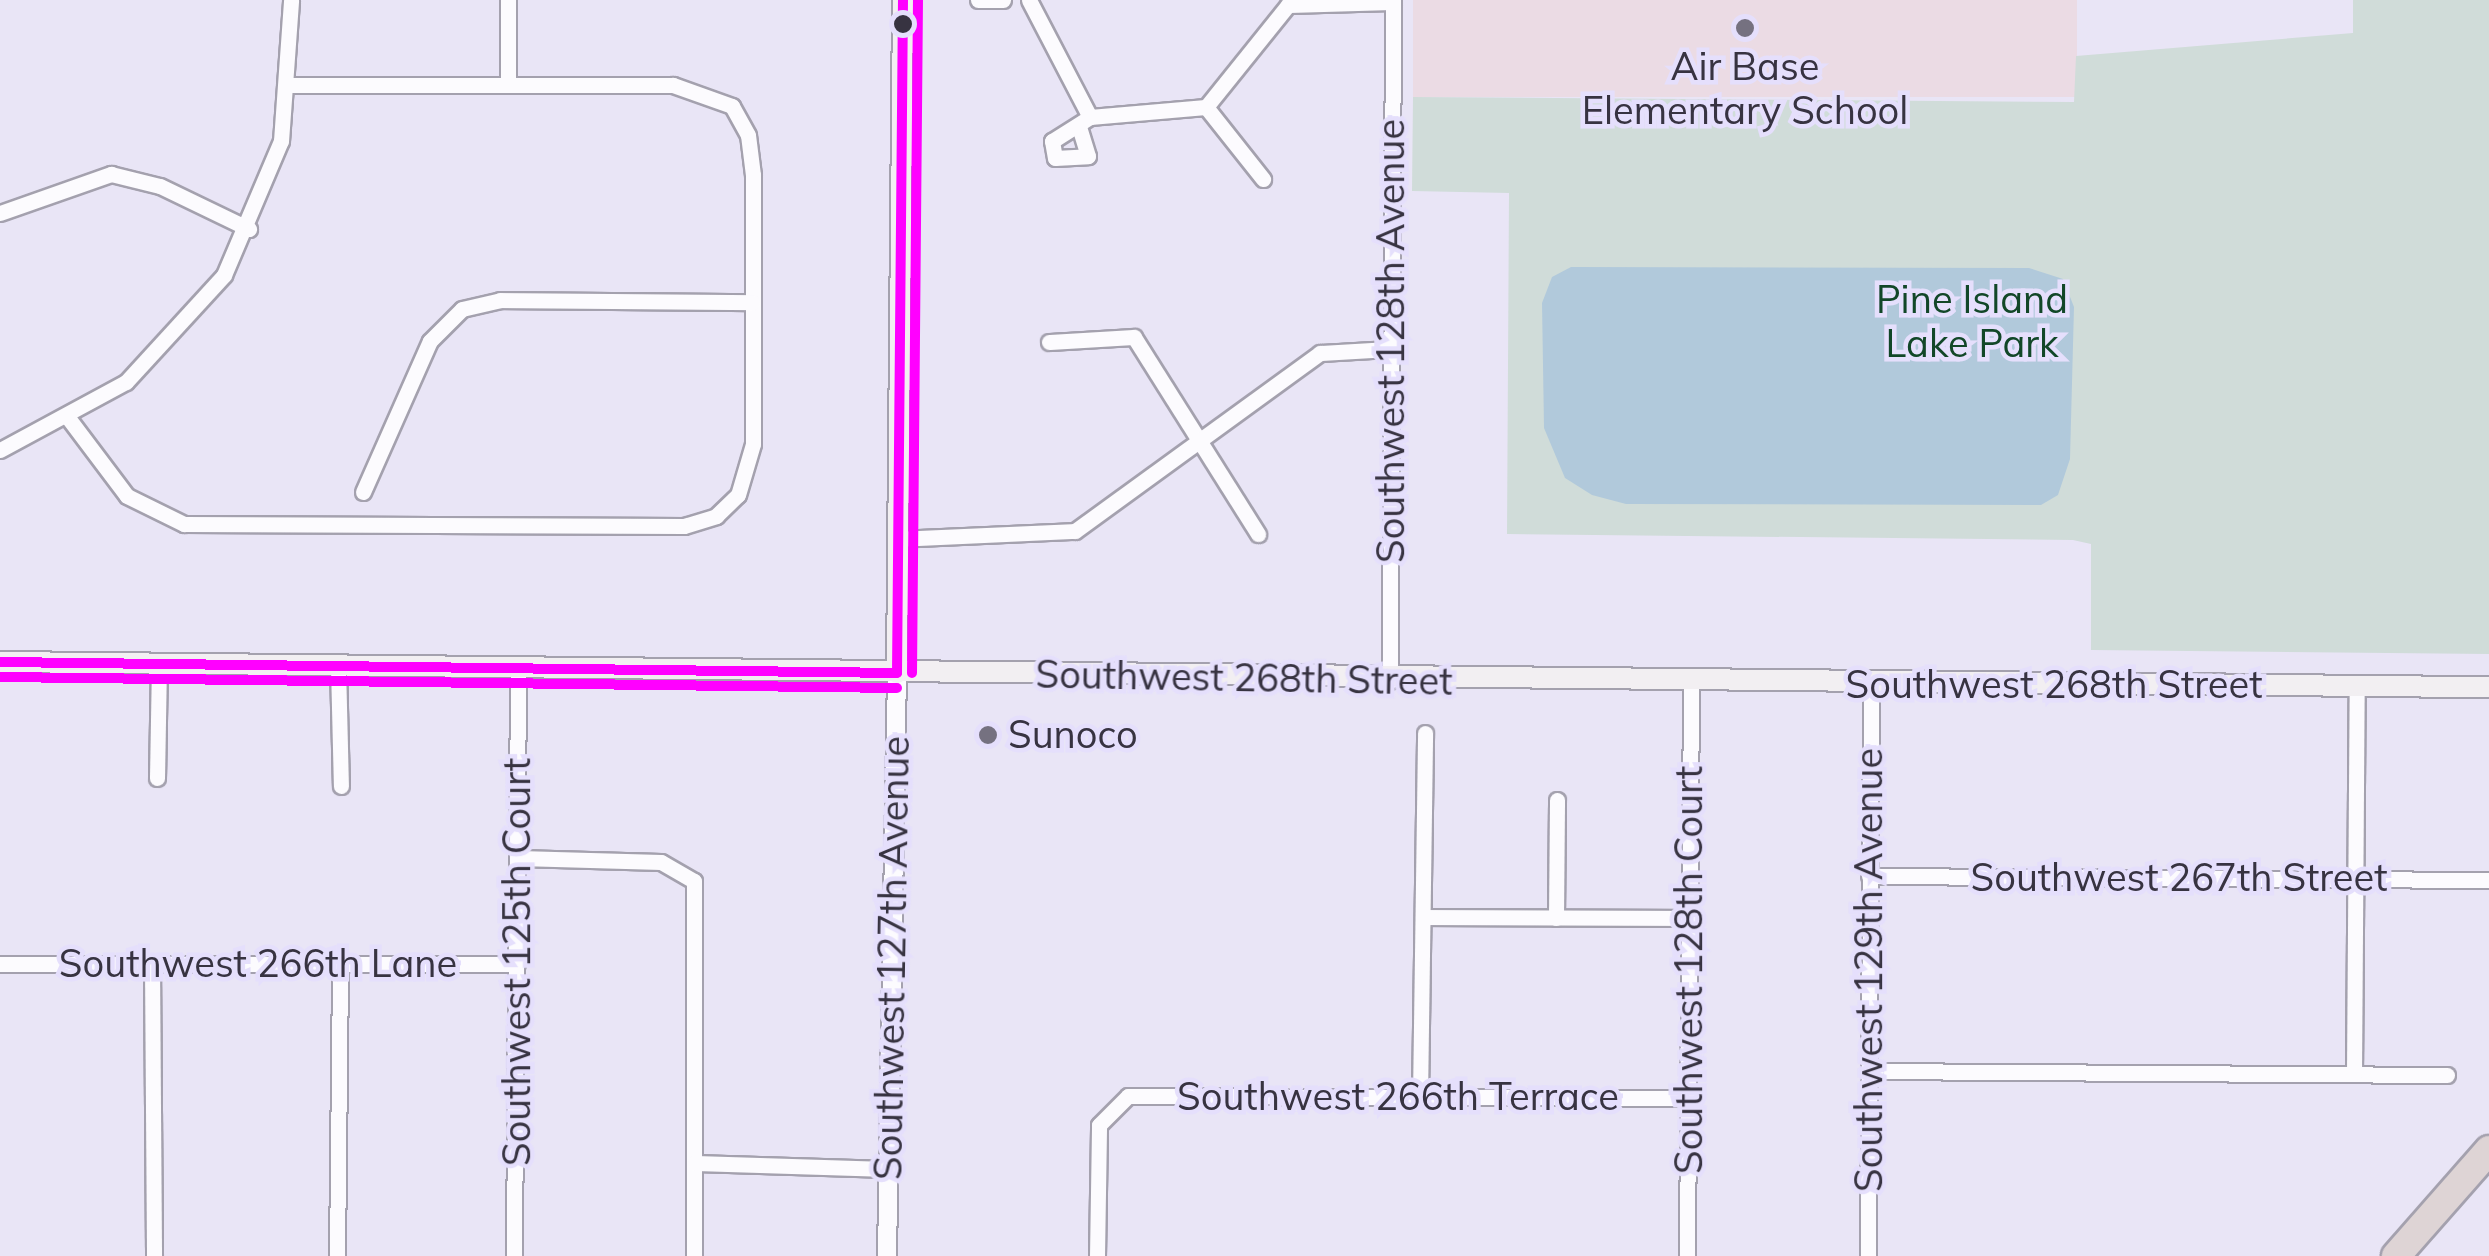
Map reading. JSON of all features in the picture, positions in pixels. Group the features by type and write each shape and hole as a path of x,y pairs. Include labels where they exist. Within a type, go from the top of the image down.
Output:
{"highway":[{"path":"2396,1256 2489,1150"}],"main road":[{"name":"Southwest 127th Avenue","path":"897,673 902,0"},
{"name":"Southwest 268th Street","path":"0,662 1390,681 2489,687"}],"street":[{"path":"0,450 68,419 177,336 250,229 292,85 291,0"},
{"path":"508,0 508,85"},
{"path":"978,0 1003,0"},
{"path":"1030,0 1085,121 1206,107 1286,3 1393,1"},
{"name":"Southwest 128th Avenue","path":"1390,681 1393,1"},
{"path":"68,419 128,496 184,524 702,523 727,509 746,480 752,302 752,154 732,106 689,86 292,85"},
{"path":"1206,107 1263,179"},
{"path":"0,213 111,174 250,229"},
{"path":"362,492 430,342 462,309 500,300 752,302"},
{"path":"1049,342 1134,337 1193,442 1258,534"},
{"path":"898,539 1075,531 1320,352 1390,349"},
{"path":"157,778 159,664"},
{"path":"338,666 341,786"},
{"name":"Southwest 125th Court","path":"514,1256 518,668"},
{"name":"Southwest 127th Avenue","path":"887,1256 897,673"},
{"name":"Southwest 128th Court","path":"1687,1256 1691,683"},
{"name":"Southwest 129th Avenue","path":"1868,1256 1871,684"},
{"path":"2354,1074 2357,687"},
{"path":"1420,1098 1425,733"},
{"path":"1556,918 1557,800"},
{"path":"519,858 685,870 697,898 694,1256"},
{"name":"Southwest 267th Street","path":"1869,876 2489,880"},
{"path":"1424,917 1690,918"},
{"name":"Southwest 266th Lane","path":"0,964 516,964"},
{"path":"152,964 154,1256"},
{"path":"337,1256 340,964"},
{"path":"1868,1071 2447,1075"},
{"name":"Southwest 266th Terrace","path":"1097,1256 1098,1138 1110,1105 1139,1095 1689,1098"},
{"path":"695,1163 888,1169"}],"shaded area":[{"name":"Air Base Elementary School","path":"1413,0 2077,0 2077,97 1413,97"}],"green space":[{"name":"Pine Island Lake Park","path":"2353,0 2489,0 2489,654 2091,650 2091,544 2073,540 1507,534 1509,193 1412,191 1413,97 2074,102 2076,56 2353,33"}],"water":[{"path":"1571,267 2029,268 2063,279 2074,307 2070,459 2058,495 2041,505 1626,504 1592,495 1565,478 1544,428 1542,303 1552,277"}],"transit line":[{"path":"897,673 903,0"},
{"path":"912,673 918,0"},
{"path":"0,662 897,673"},
{"path":"0,677 897,688"}],"place":[{"name":"Air Base Elementary School","path":"1745,28"},
{"name":"Sunoco","path":"988,735"}]}
